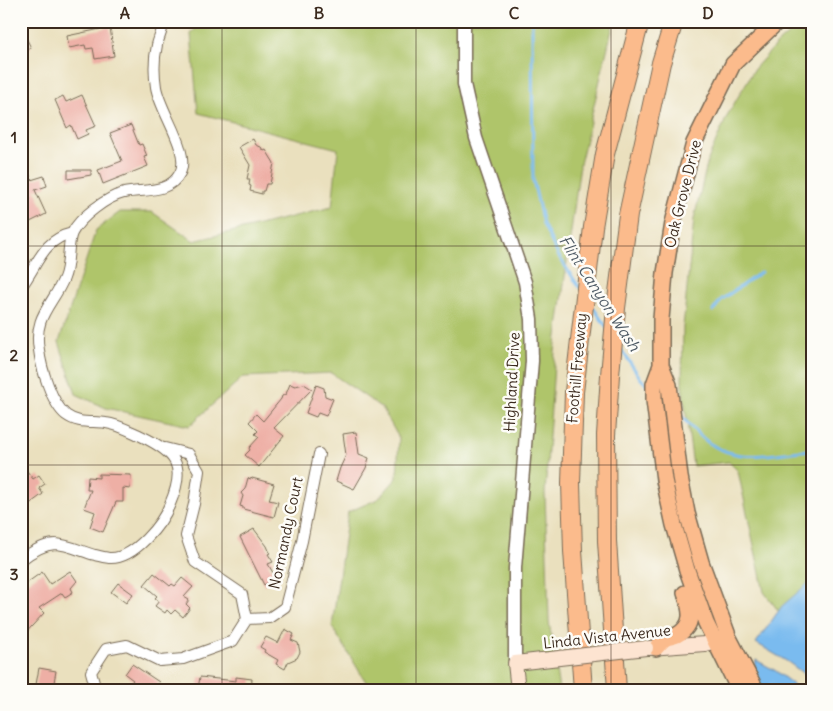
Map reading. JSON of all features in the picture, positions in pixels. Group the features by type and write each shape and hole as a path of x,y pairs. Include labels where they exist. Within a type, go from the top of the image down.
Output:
{"highway":[{"path":"604,154 632,21"},
{"name":"Foothill Freeway","path":"583,690 573,551 571,493 571,434 574,392 592,237 604,154 640,21"},
{"path":"617,690 607,541 606,435 616,308 628,215 661,63 674,21"},
{"path":"661,63 687,21"}],"main road":[{"name":"Oak Grove Drive","path":"730,656 714,642 688,570 674,524 664,480 654,384 661,365 661,319 673,223 694,143 733,64 778,21"},
{"name":"Oak Grove Drive","path":"661,365 670,385 680,476 687,514 701,562 729,638 730,656"},
{"path":"651,648 666,639 676,636 685,629 689,622 691,610 670,542 674,524"},
{"name":"Linda Vista Avenue","path":"515,663 704,644 729,638"},
{"path":"730,656 739,690"},
{"path":"730,656 756,690"},
{"path":"515,663 518,690"}],"street":[{"path":"96,690 91,672 106,649 128,645 160,660 183,659 233,641 247,619 242,594 195,562 186,536 194,504 199,471 189,454 164,448 123,428 106,423 90,424 66,415 58,407 51,394 38,350 38,330 42,315 64,278 72,233 86,215 108,200 124,193 155,190 167,186 177,178 182,170 184,160 182,150 161,104 156,87 155,62 157,45 164,21"},
{"name":"Highland Drive","path":"464,21 464,84 476,138 525,282 531,319 532,361 515,568 515,663"},
{"path":"21,287 43,252 51,243 61,236 72,233"},
{"path":"21,560 44,546 56,544 112,558 123,556 134,549 160,523 170,505 177,484 178,469 174,458 164,448"},
{"name":"Normandy Court","path":"247,619 269,618 285,607 302,541 319,454"}],"green space":[{"path":"202,21 614,21 580,164 555,351 545,493 549,621 559,690 371,690 332,627 348,512 378,499 397,478 399,438 382,408 331,373 243,377 189,426 106,408 76,394 59,342 96,230 120,212 152,212 194,241 332,207 338,149 198,113 191,34"},
{"path":"803,21 812,21 812,655 764,592 738,471 729,462 693,466 682,385 683,327 694,219 708,160 728,114 755,68 775,46"}],"water":[{"path":"812,580 812,680 788,662 756,643 782,606"},
{"path":"756,660 776,671 800,690 750,690"}],"building":[{"path":"21,27 31,48 21,53"},
{"path":"110,27 114,56 95,59 93,48 86,49 85,45 69,48 67,36"},
{"path":"82,95 96,126 86,130 88,134 77,139 71,125 67,128 55,100 63,96 66,102"},
{"path":"131,125 139,145 142,144 147,156 144,157 148,166 103,184 98,170 122,161 110,133"},
{"path":"253,139 256,145 264,151 266,150 274,163 270,184 266,184 262,194 250,191 250,179 247,179 250,165 239,147"},
{"path":"25,157 31,180 44,176 47,186 35,190 46,214 28,223 21,238 21,204 30,200 25,181 21,182 21,158"},
{"path":"68,170 91,170 91,175 68,179"},
{"path":"290,384 295,386 304,384 312,389 274,428 284,436 259,467 245,455 259,437 255,434 258,431 249,422 256,414 263,421 282,396 286,394"},
{"path":"316,385 324,388 325,396 333,399 326,416 318,413 316,417 306,413"},
{"path":"356,432 359,454 369,458 366,468 354,489 336,481 346,455 343,434"},
{"path":"21,463 33,479 39,475 45,484 39,488 43,494 28,505 24,500 21,502"},
{"path":"99,474 131,475 130,489 123,488 123,502 116,502 103,532 90,527 95,512 84,508 91,490 87,490 88,477 99,478"},
{"path":"248,478 274,484 269,500 278,502 274,517 243,509 240,506 243,496 241,493 245,489"},
{"path":"254,529 267,546 270,553 268,554 273,562 268,564 276,578 264,585 240,537"},
{"path":"70,571 77,581 71,588 73,592 65,597 62,593 39,608 44,613 21,638 21,587 42,572 50,584"},
{"path":"154,573 170,586 172,584 175,586 182,578 193,587 184,597 189,600 186,604 190,608 183,617 175,610 171,614 167,610 165,613 155,606 159,601 155,598 157,596 144,585"},
{"path":"118,583 133,594 126,603 111,592"},
{"path":"285,629 294,634 291,640 298,643 300,652 297,658 288,662 285,669 276,664 278,660 264,652 265,650 260,647 266,637 278,643"},
{"path":"132,664 159,682 154,690 126,690 133,680 125,674"},
{"path":"39,668 56,671 53,688 50,688 50,690 35,690"},
{"path":"200,677 236,681 236,677 252,679 251,690 198,689"}],"waterway":[{"name":"Flint Canyon Wash","path":"532,21 533,180 543,224 558,255 579,287"},
{"path":"713,311 721,300 761,272"},
{"name":"Flint Canyon Wash","path":"591,304 607,328"},
{"name":"Flint Canyon Wash","path":"619,346 641,379 649,387"},
{"name":"Flint Canyon Wash","path":"678,413 709,443 721,450 734,454 759,456 812,450"}]}
